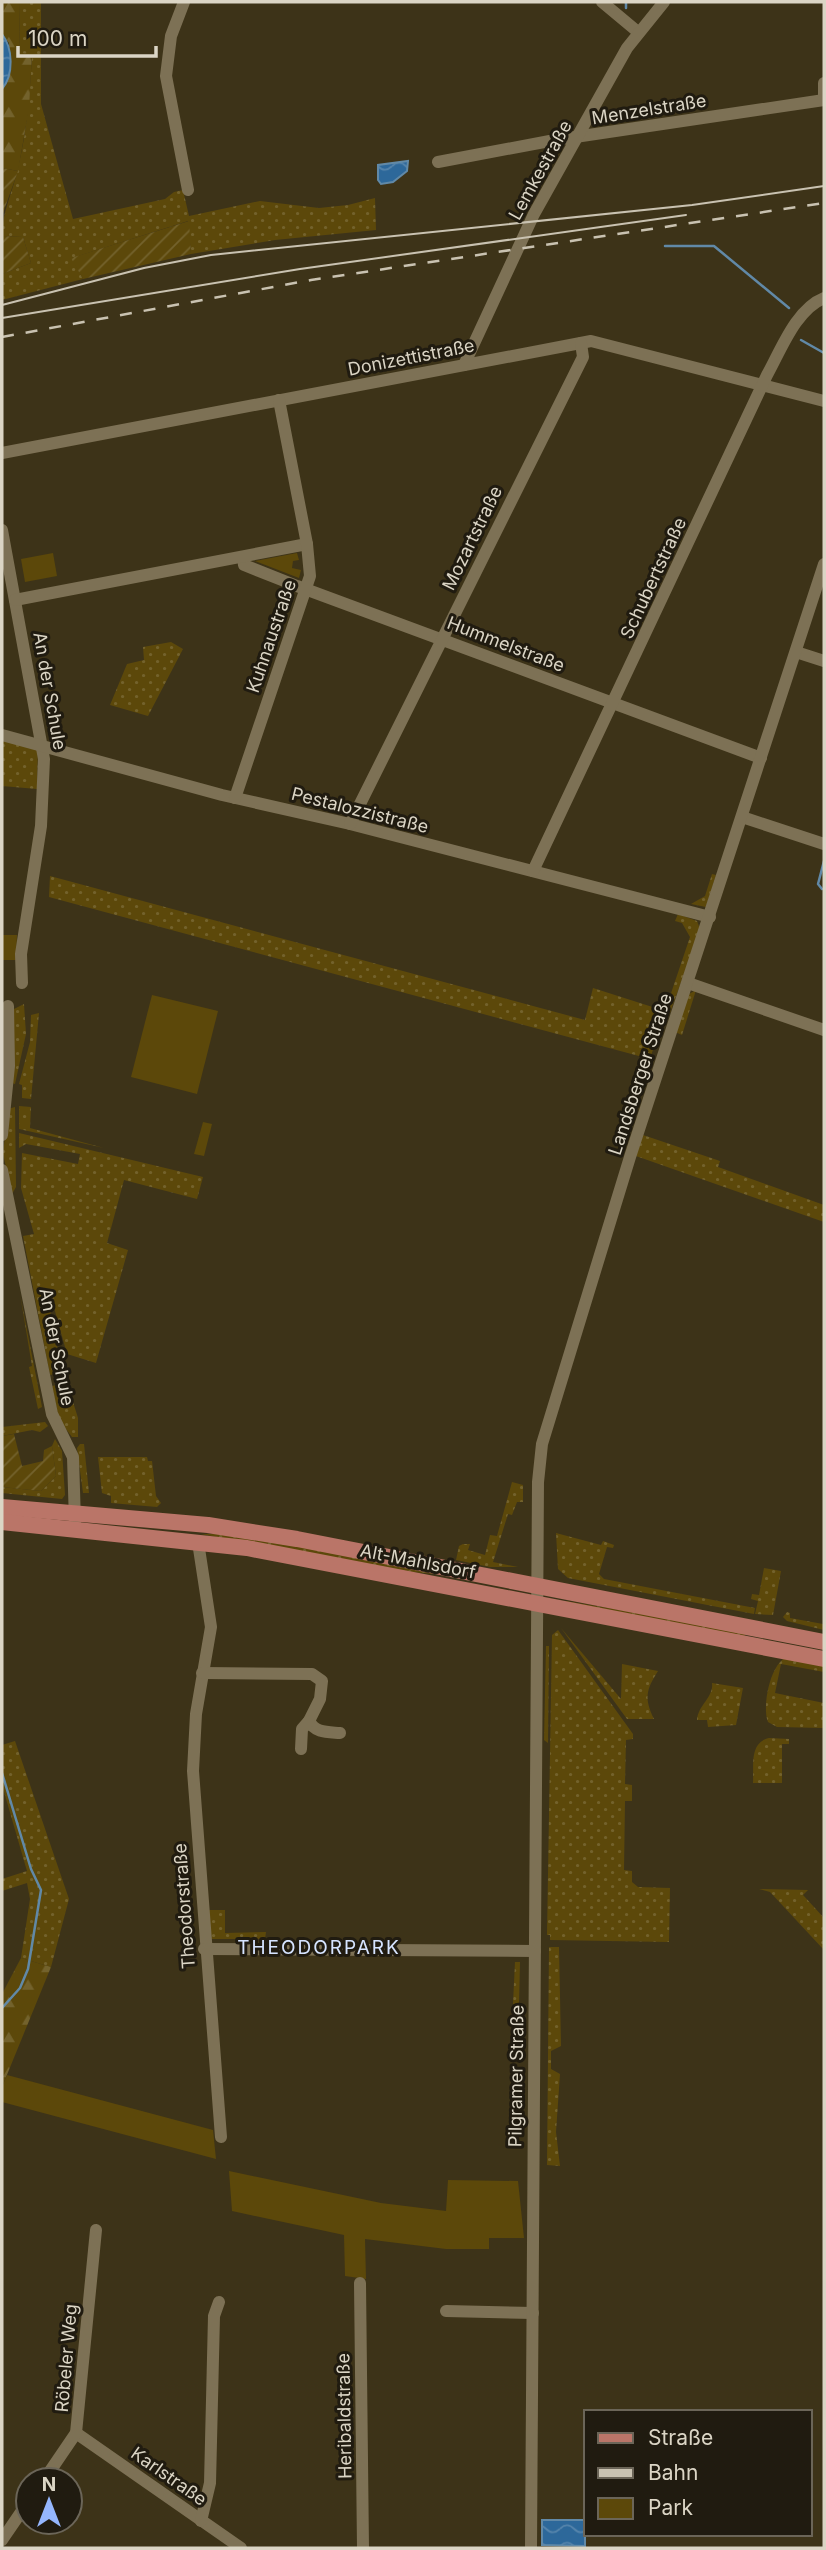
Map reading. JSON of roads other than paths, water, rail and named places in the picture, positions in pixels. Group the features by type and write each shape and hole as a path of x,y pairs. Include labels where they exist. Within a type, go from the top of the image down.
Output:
{"main road":[{"name":"Alt-Mahlsdorf","path":"2,1507 75,1522 247,1548 824,1660"},
{"name":"Alt-Mahlsdorf","path":"2,1522 220,1527 824,1642"}],"street":[{"path":"184,2 171,36 166,76 188,190"},
{"path":"602,2 638,32"},
{"name":"Lemkestraße","path":"464,365 534,214 638,32 664,2"},
{"path":"824,83 824,100"},
{"name":"Menzelstraße","path":"438,162 824,100"},
{"name":"Schubertstraße","path":"533,871 762,384 798,321 812,304 824,298"},
{"name":"Donizettistraße","path":"2,453 600,341 824,401"},
{"name":"Mozartstraße","path":"350,824 583,357 581,343"},
{"name":"Kuhnaustraße","path":"235,798 310,576 307,544 279,400"},
{"name":"An der Schule","path":"2,537 44,744 41,826 21,954 22,983"},
{"path":"15,600 307,544"},
{"name":"Hummelstraße","path":"243,558 244,565 306,589 761,758"},
{"name":"Landsberger Straße","path":"538,1604 538,1482 542,1444 824,564"},
{"path":"796,652 824,661"},
{"name":"Pestalozzistraße","path":"2,735 44,744 235,798 350,824 710,917"},
{"path":"742,817 824,844"},
{"path":"688,983 824,1030"},
{"path":"2,1135 9,1066 8,1006"},
{"name":"An der Schule","path":"2,1170 52,1414 73,1457 75,1522"},
{"name":"Theodorstraße","path":"198,1542 211,1627 202,1674 193,1771 220,2137"},
{"name":"Pilgramer Straße","path":"531,2548 538,1604"},
{"path":"202,1674 312,1674 322,1681 322,1689 309,1721 302,1728 301,1749"},
{"path":"309,1721 312,1728 340,1732"},
{"path":"205,1949 535,1951"},
{"name":"Röbeler Weg","path":"54,2466 76,2433 96,2230"},
{"name":"Heribaldstraße","path":"360,2283 363,2548"},
{"path":"201,2521 209,2488 214,2316 219,2302"},
{"path":"446,2311 533,2313"},
{"name":"Karlstraße","path":"76,2433 241,2548"},
{"path":"2,2540 14,2522"}],"water":[{"path":"2,34 11,61 9,76 2,89"},
{"path":"408,161 407,171 393,182 381,184 378,180 378,165"},
{"path":"542,2520 584,2520 585,2546 542,2545"}],"waterway":[{"path":"626,2 626,8"},
{"path":"665,246 714,246 789,308"},
{"path":"801,340 824,353"},
{"path":"822,889 818,884 824,861"},
{"path":"2,1773 31,1869 41,1890 28,1969 20,1988 2,2008"}],"tram line":[{"path":"2,305 144,268 211,255 692,205 824,186"},
{"path":"2,318 300,269 686,215"}],"railway":[{"path":"2,337 311,280 824,203"}],"district":[{"name":"THEODORPARK","path":"319,1947"}]}
